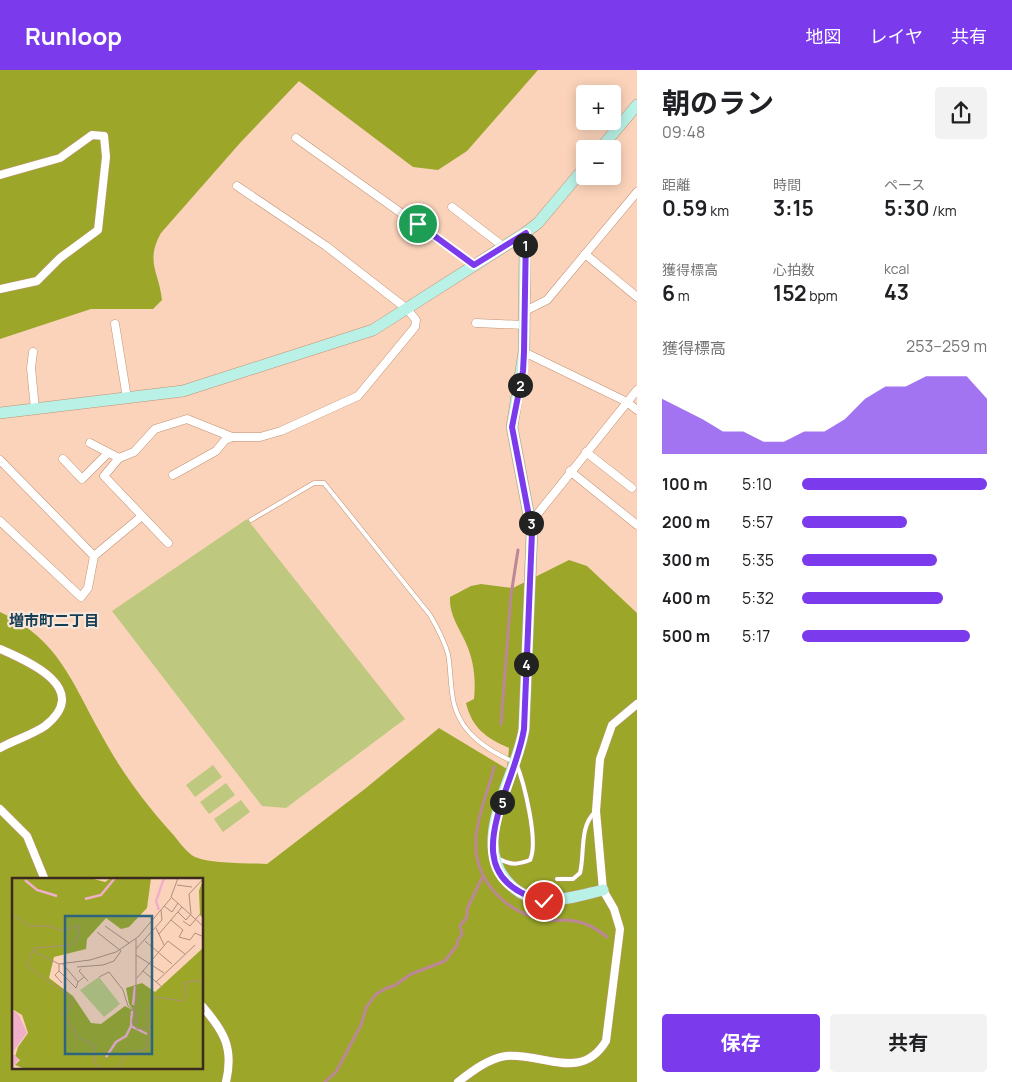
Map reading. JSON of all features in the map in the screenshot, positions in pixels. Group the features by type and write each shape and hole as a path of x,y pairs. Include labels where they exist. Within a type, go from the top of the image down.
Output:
{"street":[{"path":"608,140 637,105"},
{"path":"0,175 60,158 92,135 104,136 106,157 98,230 60,258 37,281 0,289"},
{"path":"296,138 474,265"},
{"path":"0,413 183,391 373,330 526,233 538,223 576,178"},
{"path":"173,475 216,451 225,440 260,437 281,431 358,396 414,327 416,320 408,309 326,246 237,186"},
{"path":"525,311 547,300 637,192"},
{"path":"452,208 504,247"},
{"path":"526,233 523,371 512,427 531,522 524,729 516,763 495,822 491,848 501,875 512,887 530,898 544,901 562,900 603,890"},
{"path":"585,254 637,297"},
{"path":"476,323 525,325"},
{"path":"115,324 128,398"},
{"path":"33,352 30,368 35,409"},
{"path":"524,352 627,402 637,410"},
{"path":"531,522 570,471 637,390"},
{"path":"168,544 104,476 119,458 134,452 155,430 187,419 232,438"},
{"path":"90,443 119,458"},
{"path":"586,452 632,488"},
{"path":"63,459 82,479 108,453"},
{"path":"0,460 94,556"},
{"path":"570,471 637,525"},
{"path":"0,521 81,598 88,588 94,556 142,516"},
{"path":"0,649 42,670 55,681 62,700 59,713 44,727 0,748"},
{"path":"458,1082 488,1062 504,1056 575,1066 588,1064 599,1054 606,1041 620,929 614,909 603,890 596,811 600,759 612,725 637,704"},
{"path":"0,809 27,836 44,878"},
{"path":"204,1009 225,1036 229,1054 226,1082"}],"lane":[{"path":"251,520 314,483 324,483 430,615 440,632 448,653 454,704 467,730 489,751 516,763 521,775 531,830 533,854 530,860 512,865 493,856"},
{"path":"557,879 573,879 580,873 584,836 590,817 596,811"}],"green space":[{"path":"0,70 538,70 467,151 438,170 413,167 299,81 240,143 161,233 156,243 153,260 162,300 153,309 91,309 0,339"},
{"path":"247,519 405,719 286,808 262,806 112,611"},
{"path":"569,560 587,566 637,613 637,1082 0,1082 0,612 37,635 62,664 108,747 132,784 188,852 195,857 211,861 267,864 366,788 439,728 507,769 509,748 481,731 476,726 469,712 466,703 474,699 474,670 468,648 452,614 450,603 450,597 471,586 481,584 513,588"},
{"path":"213,765 222,777 195,797 186,785"},
{"path":"226,783 235,795 209,814 200,802"},
{"path":"241,800 250,812 223,832 214,819"}],"waterway":[{"path":"501,724 511,595 518,550"},
{"path":"494,767 481,812 476,838 476,853 486,881 494,892 517,910 546,920 565,920 583,923 607,937"},
{"path":"325,1082 336,1072 361,1025 366,1008 375,995 386,988 394,986 411,974 445,961 457,945 462,934 460,926 467,917 467,909 482,878"}],"district":[{"name":"増市町二丁目","path":"54,620"}],"route":[{"path":"418,224 474,265 526,233 523,371 512,427 532,532 524,729 516,763 495,822 491,848 495,864 501,875 512,887 530,898 544,901"}]}
